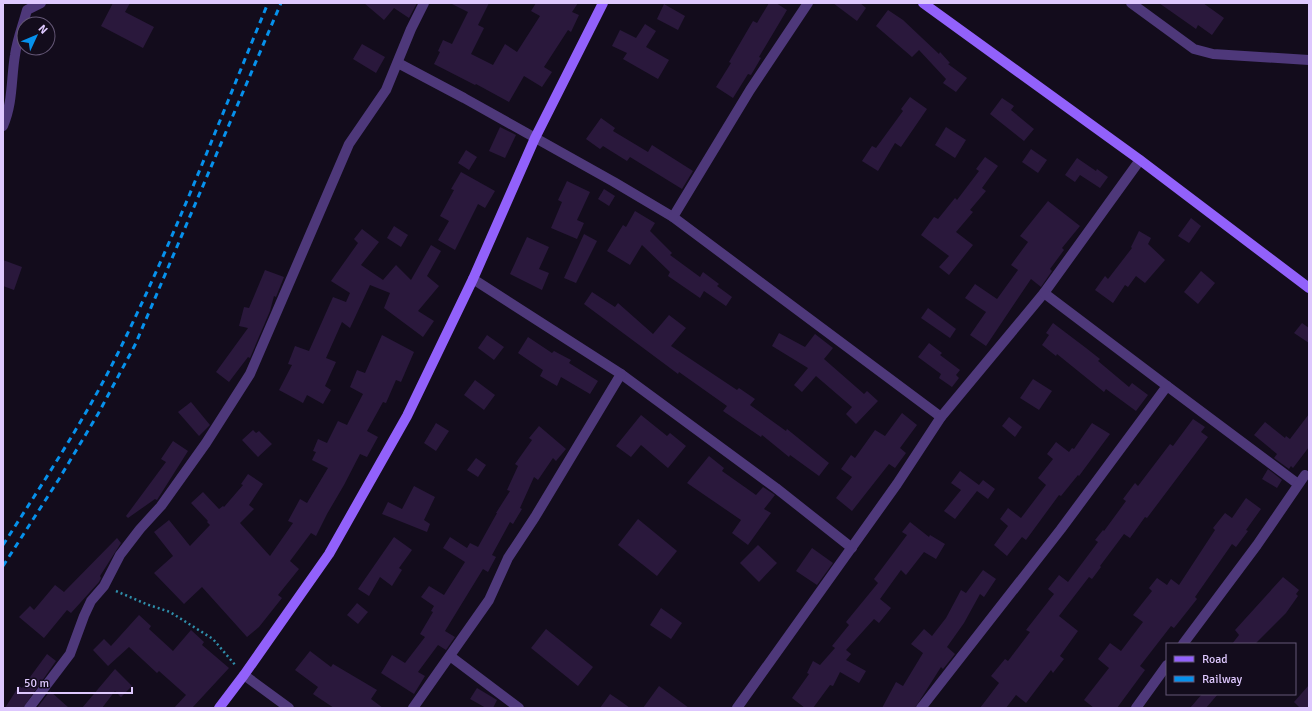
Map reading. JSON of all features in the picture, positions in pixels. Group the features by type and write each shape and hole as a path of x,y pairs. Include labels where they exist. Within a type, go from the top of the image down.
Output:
{"street":[{"path":"3,126 8,114 15,54 29,7 41,3"},
{"path":"29,708 70,654 91,601 104,586 120,555 140,529 161,506 206,443 250,374 350,144 386,90 411,28 424,3"},
{"path":"219,708 244,675 333,547 408,416 473,279 535,138 603,3"},
{"path":"673,217 750,90 808,3"},
{"path":"924,3 1140,160 1309,288"},
{"path":"1131,3 1194,49 1213,54 1309,60"},
{"path":"398,63 464,98 673,217 941,417"},
{"path":"740,707 852,548 941,417 1044,293 1140,160"},
{"path":"473,279 621,374 776,488 852,548"},
{"path":"1044,293 1298,484"},
{"path":"412,708 489,600 508,558 543,505 621,374"},
{"path":"922,708 1056,535 1167,386"},
{"path":"1184,643 1257,545 1298,484 1308,474"},
{"path":"450,656 519,708"},
{"path":"1136,708 1166,667"},
{"path":"244,675 289,708"}],"path":[{"path":"104,586 146,604 170,612 212,639 244,675"}],"building":[{"path":"113,3 130,3 125,12 154,27 143,48 101,26"},
{"path":"364,3 417,3 409,18 394,8 384,20"},
{"path":"450,3 489,3 478,25 484,28 471,54 493,65 505,44 517,52 540,16 531,11 536,3 578,3 572,12 579,15 571,32 568,30 544,67 552,72 542,87 524,76 509,102 434,64 440,52 438,51 443,40 452,44 468,12"},
{"path":"769,3 776,3 787,10 759,57 761,58 751,75 748,74 733,98 716,87 731,63 729,62 753,21 757,23"},
{"path":"833,3 860,3 866,8 857,21"},
{"path":"1159,3 1203,3 1224,18 1212,35 1198,25 1196,29"},
{"path":"664,4 685,16 678,30 657,19"},
{"path":"888,10 903,20 939,54 940,52 950,63 948,64 967,78 956,92 943,83 946,79 919,50 912,57 876,26"},
{"path":"645,24 656,31 646,47 669,60 658,79 623,59 627,53 612,46 620,30 636,38"},
{"path":"362,44 385,57 376,73 353,59"},
{"path":"910,97 927,109 901,147 895,143 878,171 862,161 872,146 876,148 903,111 901,109"},
{"path":"1002,98 1014,106 1011,110 1034,129 1024,141 990,114"},
{"path":"601,118 615,128 613,131 648,152 652,145 693,171 682,189 630,157 627,161 603,146 600,149 586,139"},
{"path":"500,127 516,135 505,158 489,151"},
{"path":"946,127 966,140 955,158 935,145"},
{"path":"1031,149 1047,160 1038,173 1022,162"},
{"path":"466,150 477,157 469,170 458,163"},
{"path":"985,157 998,166 982,188 986,191 970,210 973,212 956,232 973,245 949,275 939,267 949,256 921,235 934,217 938,219 955,198 957,200 979,171 976,169"},
{"path":"1077,158 1108,177 1100,188 1080,175 1075,182 1065,175"},
{"path":"461,172 495,191 485,208 478,204 455,250 438,240 449,221 440,216 454,190 451,189"},
{"path":"567,181 590,192 577,220 584,223 577,239 551,228 562,202 558,200"},
{"path":"604,189 615,196 609,206 598,199"},
{"path":"1048,201 1080,226 1062,248 1064,250 1050,269 1052,271 1041,287 1031,279 986,346 970,335 986,312 965,298 975,284 997,299 1018,270 1011,265 1028,242 1020,236"},
{"path":"635,211 655,223 650,231 672,253 670,255 700,277 703,272 719,284 717,286 732,297 726,306 704,291 700,298 668,276 670,272 642,245 630,265 607,251 623,225 626,227"},
{"path":"1191,218 1201,226 1189,243 1178,236"},
{"path":"394,226 408,235 401,247 387,238"},
{"path":"362,229 379,242 361,265 383,280 396,265 411,280 431,245 441,251 427,276 439,286 418,311 434,321 423,337 384,308 390,293 370,285 350,328 342,322 326,358 336,362 325,386 331,390 323,404 307,395 303,403 279,390 292,365 288,364 295,346 309,351 333,297 346,302 350,293 331,281 358,243 354,239"},
{"path":"1139,231 1151,238 1148,244 1165,260 1145,283 1136,276 1128,287 1125,285 1113,303 1095,290 1105,276 1108,279 1132,248 1131,247"},
{"path":"584,234 597,241 576,283 564,278"},
{"path":"527,237 549,247 539,269 549,273 542,290 510,274"},
{"path":"3,260 22,267 14,290 3,286"},
{"path":"265,270 284,277 276,297 274,296 270,311 250,358 248,357 229,382 216,372 248,328 239,326 244,307 249,308"},
{"path":"1201,271 1215,283 1198,304 1184,292"},
{"path":"592,292 615,307 618,303 653,334 669,315 686,328 671,346 737,390 739,388 755,399 750,405 786,431 787,429 829,463 819,476 790,455 789,457 762,435 761,437 723,411 727,406 679,372 678,374 584,304"},
{"path":"928,308 956,329 950,338 921,318"},
{"path":"1053,323 1100,359 1098,361 1129,387 1132,383 1148,395 1136,411 1106,389 1104,392 1057,354 1056,356 1042,345 1049,335 1046,333"},
{"path":"1302,323 1309,328 1309,343 1294,333"},
{"path":"779,333 805,347 815,334 833,348 824,359 864,394 867,391 878,401 856,424 846,414 852,407 816,376 802,392 794,385 808,368 772,346"},
{"path":"382,335 414,352 401,382 396,380 386,403 383,402 367,431 378,437 367,457 360,454 316,536 311,533 290,561 299,569 278,595 282,598 259,627 247,637 202,587 184,604 154,573 173,556 154,532 169,520 190,546 210,525 191,503 203,492 219,509 223,506 224,507 243,485 241,484 248,474 263,484 249,505 254,509 240,523 270,556 293,523 288,521 300,499 307,503 328,468 312,460 316,452 313,451 318,439 327,443 338,421 347,425 363,394 350,387 357,370 365,373"},
{"path":"487,335 504,347 494,360 478,348"},
{"path":"528,337 552,353 554,351 571,360 569,363 598,381 590,394 561,377 557,386 540,376 543,370 518,353"},
{"path":"929,343 942,353 940,355 960,370 956,375 959,378 952,387 939,378 941,374 918,357"},
{"path":"1033,379 1052,391 1039,410 1020,398"},
{"path":"475,380 495,395 484,410 464,395"},
{"path":"191,402 210,425 199,436 178,412"},
{"path":"902,413 917,425 900,448 906,453 895,468 889,464 852,511 836,498 852,477 841,469 851,455 855,458 875,430 885,436"},
{"path":"1309,414 1309,447 1293,468 1291,466 1289,469 1274,458 1277,454 1254,435 1265,422 1285,438 1286,436 1290,439"},
{"path":"641,415 667,436 670,433 686,446 668,468 641,445 631,457 616,446"},
{"path":"1009,417 1022,427 1015,437 1002,426"},
{"path":"1193,419 1205,427 1201,432 1208,437 1147,518 1145,517 1130,538 1124,534 1092,579 1089,577 1059,616 1078,631 1060,656 1064,659 1053,673 1051,670 1026,703 1016,695 1006,708 980,708 999,683 991,676 1005,659 1008,661 1030,632 1026,630 1054,594 1048,589 1059,575 1068,582 1098,542 1095,540 1103,530 1104,531 1126,501 1123,499 1135,483 1138,486 1170,444 1173,446"},
{"path":"436,423 449,431 436,451 424,443"},
{"path":"1092,423 1110,434 1079,476 1078,475 1061,496 1059,495 1026,540 1022,537 1007,556 994,545 1008,526 1000,519 1008,508 1021,518 1046,485 1038,478 1053,459 1047,454 1056,442 1069,452 1072,448 1074,449"},
{"path":"539,426 566,449 556,461 553,458 538,480 534,477 520,508 522,509 513,524 510,522 492,555 496,557 488,572 483,569 445,631 455,637 446,650 438,645 418,672 425,676 414,694 381,673 392,655 405,663 425,637 420,634 433,612 431,611 434,606 421,597 429,586 444,595 465,562 443,548 450,537 467,548 470,543 478,547 496,513 510,491 507,490 518,466 515,464 532,440 529,438"},
{"path":"253,430 256,433 259,431 272,444 258,457 242,440"},
{"path":"173,441 188,451 157,500 155,499 128,518 126,516 166,462 161,459"},
{"path":"709,456 724,468 722,471 756,495 763,487 775,495 764,509 771,513 748,545 732,533 741,520 687,483"},
{"path":"476,458 486,465 478,477 467,470"},
{"path":"1268,469 1282,480 1277,488 1262,479"},
{"path":"960,471 979,485 983,480 995,489 988,499 977,491 955,519 944,511 961,490 951,483"},
{"path":"414,486 435,497 424,520 430,524 427,532 382,514 388,502 402,509"},
{"path":"1246,498 1261,509 1246,530 1248,531 1236,547 1232,544 1195,597 1197,599 1174,628 1171,626 1140,666 1145,670 1117,708 1094,708 1084,700 1109,668 1098,659 1110,643 1121,651 1143,622 1133,615 1152,591 1149,588 1157,578 1167,585 1171,579 1179,585 1215,530 1213,528 1225,513 1232,518"},
{"path":"638,519 677,551 657,576 618,545"},
{"path":"910,522 929,537 930,535 945,544 936,559 924,552 906,575 901,570 880,599 891,608 879,623 874,619 846,650 851,654 846,660 866,671 859,683 840,672 833,686 830,685 813,708 805,708 792,698 809,674 807,673 813,661 820,665 835,648 832,646 849,625 846,622 878,583 874,579 907,535 902,532"},
{"path":"394,537 412,550 399,568 402,570 392,586 380,577 369,596 358,589"},
{"path":"117,538 121,543 100,576 101,578 99,582 71,613 67,610 44,638 19,617 30,606 34,610 55,585 64,592"},
{"path":"758,545 777,563 759,582 740,563"},
{"path":"812,548 833,563 817,585 796,571"},
{"path":"983,570 996,579 984,597 980,594 964,623 947,647 955,654 943,669 941,667 915,708 882,708 896,682 903,686 923,653 911,644 924,629 932,636 946,618 961,590 966,593"},
{"path":"1283,577 1299,590 1296,594 1298,596 1286,613 1256,643 1233,643 1239,635 1235,630"},
{"path":"357,603 368,612 358,624 347,615"},
{"path":"661,608 682,623 671,639 650,625"},
{"path":"139,615 151,626 149,629 173,651 191,630 204,642 202,645 229,668 192,708 174,708 186,695 159,671 157,673 129,647 108,666 93,650 104,639 111,646"},
{"path":"546,629 593,667 578,686 531,648"},
{"path":"310,651 331,667 333,664 377,690 371,699 383,708 334,708 313,694 318,687 295,670"},
{"path":"47,654 56,661 23,708 5,708 19,686 22,688"},
{"path":"115,669 132,686 121,697 115,691 102,708 82,708"},
{"path":"1309,685 1309,708 1300,708 1294,702"},
{"path":"659,686 689,708 643,708"},
{"path":"477,688 497,700 493,708 486,708 470,699"},
{"path":"50,691 69,708 37,708"},
{"path":"610,694 619,700 630,708 600,708"},
{"path":"1201,695 1217,695 1206,708 1190,708"}],"railway":[{"path":"3,545 79,424 120,349 160,264 268,3"},
{"path":"3,566 59,479 98,414 135,345 281,3"}]}
